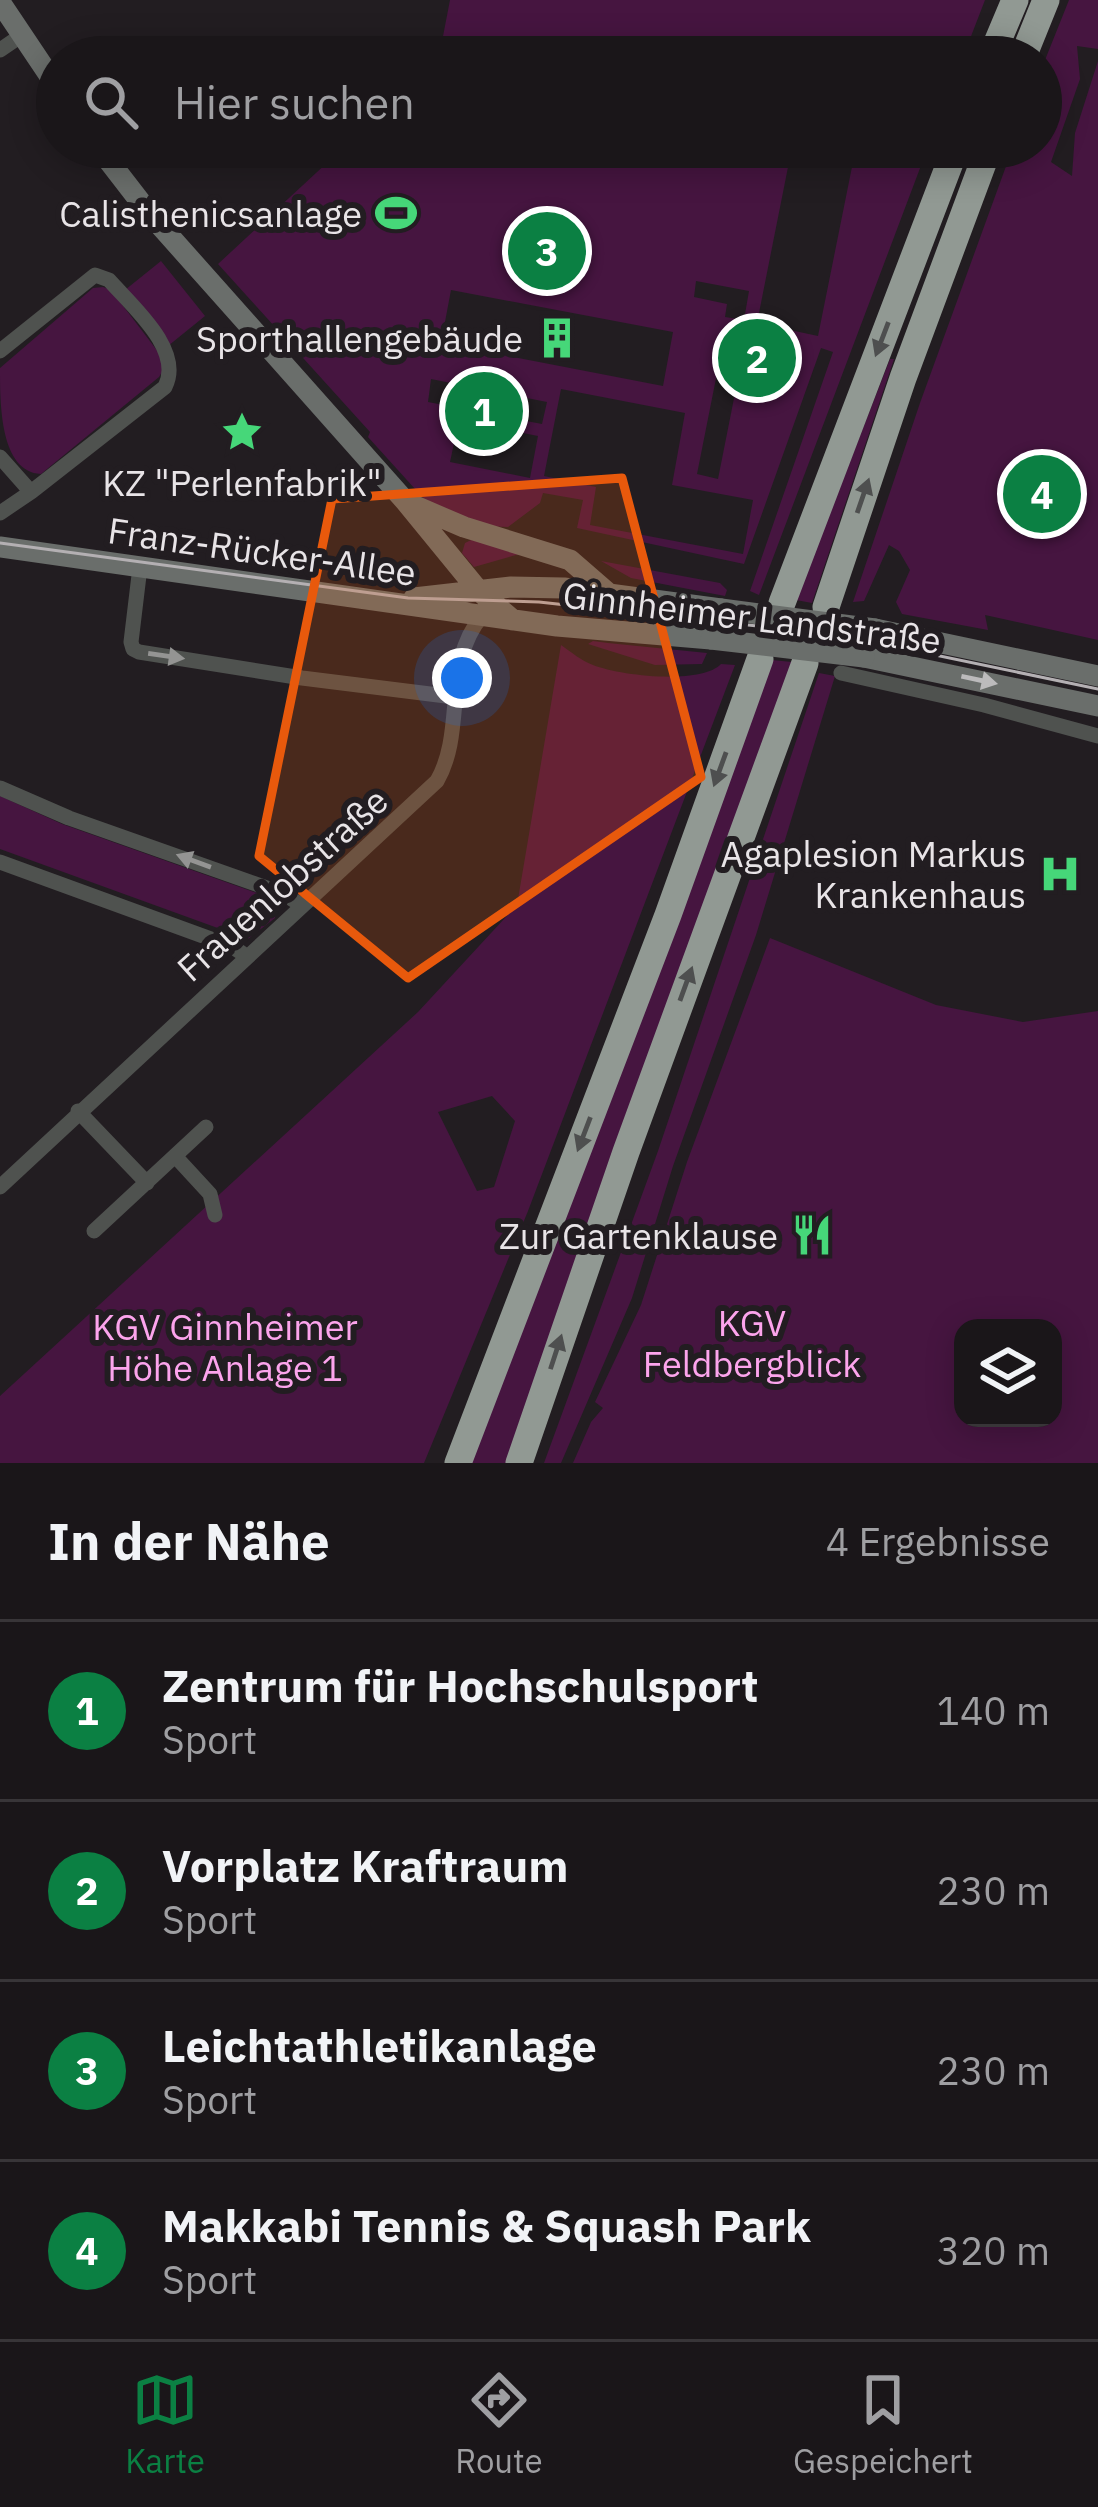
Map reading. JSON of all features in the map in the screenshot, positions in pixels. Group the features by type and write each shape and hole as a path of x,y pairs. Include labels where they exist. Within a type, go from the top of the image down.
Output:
{"highway":[{"path":"1000,36 1015,0"},
{"path":"1031,36 1046,0"},
{"path":"782,603 948,168"},
{"path":"826,607 903,378 981,168"},
{"path":"458,1463 760,658"},
{"path":"519,1463 626,1152 805,663"},
{"path":"440,1463 496,1358"}],"main road":[{"path":"0,2 36,55"},
{"name":"Ginnheimer Landstraße","path":"114,168 454,560 463,598"},
{"name":"Ginnheimer Landstraße","path":"406,502 570,560 609,594"},
{"path":"454,560 459,539 487,534"},
{"name":"Franz-Rücker-Allee","path":"0,547 371,597 463,598 482,616 514,620"},
{"name":"Ginnheimer Landstraße","path":"463,598 528,587 609,594 874,629 1098,676"},
{"name":"Ginnheimer Landstraße","path":"463,598 514,620 864,658 1098,706"}],"street":[{"path":"0,50 22,34"},
{"path":"0,351 95,275 109,280 168,353 171,364 169,380 161,391 0,513"},
{"path":"0,457 31,492"},
{"path":"140,567 131,642 140,652 454,697"},
{"name":"Frauenlobstraße","path":"0,1186 437,781 448,750 463,598"},
{"name":"Frauenlobstraße","path":"459,664 482,616"},
{"path":"841,674 1098,736"},
{"path":"0,788 69,818 284,893 302,905"},
{"path":"0,862 233,946 245,956"},
{"path":"78,1111 147,1183"},
{"path":"94,1231 206,1127"},
{"path":"175,1156 210,1193 215,1215"}],"highlighted area":[{"path":"622,478 701,777 408,978 259,856 332,499"}],"green space":[{"path":"450,0 985,0 971,36 443,36"},
{"path":"1069,0 1098,0 1098,49 1077,46 1080,79 1062,131 1062,36 1055,36"},
{"path":"1098,61 1098,640 985,615 988,630 902,614 896,602 910,570 899,551 889,545 864,601 853,602 1005,168 1060,168 1072,176 1075,133"},
{"path":"321,168 788,168 757,323 818,336 852,168 920,168 759,595 750,591 833,352 821,348 744,564 577,528 583,500 543,493 540,503 508,527 485,526 425,500 368,437 370,432 218,264","holes":["696,281 749,291 744,320 725,317 727,304 694,297","451,290 673,332 663,386 441,343","723,343 744,348 718,479 697,474","431,379 547,402 542,424 428,402","561,389 685,413 672,485 753,500 743,554 590,525 596,487 544,476","459,420 538,436 530,478 450,462"]},
{"path":"161,261 205,316 168,346 125,290"},
{"path":"93,288 111,290 162,357 164,369 41,474 27,470 17,462 5,434 0,368"},
{"path":"890,359 894,359 812,603 796,600"},
{"path":"471,540 530,551 474,567 462,553"},
{"path":"601,561 720,583 727,590 725,596 631,578"},
{"path":"588,644 707,653 702,664 655,665"},
{"name":"KGV Ginnheimer Höhe Anlage 1","path":"561,645 593,665 641,675 696,675 721,664 735,665 528,1211 424,1463 0,1463 0,1396 418,1012 517,905","holes":["492,1096 515,1121 494,1187 477,1191 438,1112"]},
{"path":"772,660 792,662 508,1463 466,1463"},
{"path":"819,673 835,676 756,935 673,1166 632,1298 561,1463 544,1463 658,1151"},
{"path":"0,796 62,824 271,898 277,904 275,918 248,939 0,849"},
{"name":"KGV Feldbergblick","path":"770,938 936,1005 1023,1022 1098,1011 1098,1463 573,1463 591,1422 603,1408 595,1402 641,1305 687,1162"}],"tram line":[{"path":"0,543 408,598 539,602 839,635 1098,689"}],"place":[{"name":"Calisthenicsanlage","path":"396,213"},
{"name":"Leichtathletikanlage","path":"547,251"},
{"name":"Sporthallengebäude","path":"557,338"},
{"name":"Vorplatz Kraftraum","path":"757,358"},
{"name":"Zentrum für Hochschulsport","path":"484,411"},
{"name":"KZ \"Perlenfabrik\"","path":"242,432"},
{"name":"Makkabi Tennis & Squash Park","path":"1042,494"},
{"name":"Agaplesion Markus Krankenhaus","path":"1060,874"},
{"name":"Zur Gartenklause","path":"812,1235"}]}
